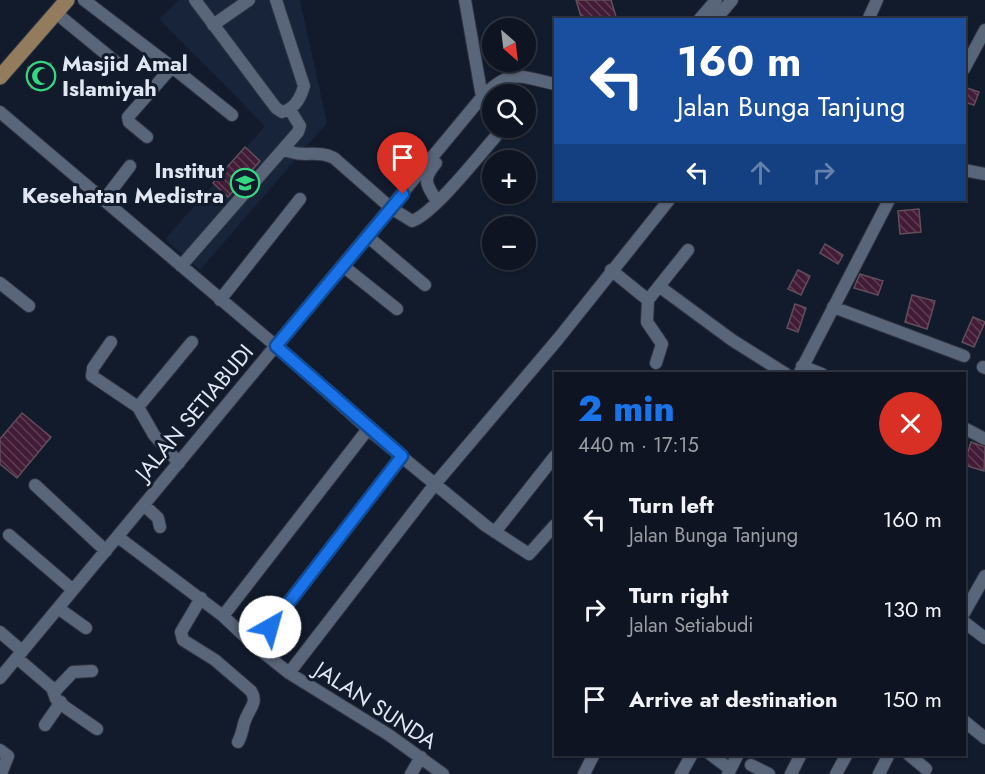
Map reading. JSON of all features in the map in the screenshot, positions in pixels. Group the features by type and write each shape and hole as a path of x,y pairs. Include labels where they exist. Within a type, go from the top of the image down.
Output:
{"main road":[{"path":"0,76 67,0"}],"street":[{"path":"84,0 232,115"},
{"path":"195,0 276,108 282,112 290,110 299,99 304,86 276,0"},
{"path":"213,25 233,4 249,0"},
{"path":"465,0 485,84"},
{"path":"701,18 716,0"},
{"path":"717,18 732,0"},
{"path":"869,18 877,0"},
{"path":"56,13 117,63"},
{"path":"966,65 985,30"},
{"path":"147,137 129,122 128,117 172,67"},
{"name":"JALAN SETIABUDI","path":"497,84 512,76 554,84"},
{"name":"JALAN SETIABUDI","path":"0,678 412,181 482,104"},
{"path":"437,202 426,182 427,174 482,105"},
{"path":"181,266 300,129 290,110"},
{"path":"0,112 276,346 368,429 495,532 529,554 554,526"},
{"path":"283,149 292,154 326,154 334,158 391,208 412,221 421,218 437,202 494,138"},
{"path":"104,200 130,166"},
{"path":"966,170 985,174"},
{"path":"220,300 300,199"},
{"path":"289,673 435,484 556,340 668,201"},
{"path":"801,370 888,201"},
{"path":"367,236 425,285"},
{"path":"656,363 662,344 647,322 648,300 688,250"},
{"path":"343,266 397,309"},
{"path":"611,270 648,300"},
{"path":"0,283 29,306"},
{"path":"660,287 732,340 783,372"},
{"path":"832,307 964,356"},
{"path":"111,342 93,368 92,376 138,407 154,435 180,462"},
{"path":"138,407 192,342"},
{"path":"223,616 368,429"},
{"path":"966,429 985,439"},
{"path":"255,646 402,456"},
{"path":"495,532 554,457"},
{"path":"35,485 106,551"},
{"path":"144,505 158,518 160,527"},
{"path":"9,535 73,590"},
{"name":"JALAN SUNDA","path":"118,537 201,598 289,673 421,757 443,774"},
{"path":"966,609 985,576"},
{"path":"201,598 181,632 181,636 183,640 215,660 254,696 254,704 245,720 244,732 238,742"},
{"path":"58,608 86,628"},
{"path":"966,624 985,638"},
{"path":"0,632 57,697 97,729"},
{"path":"45,725 57,697 73,672 92,671"},
{"path":"966,723 985,738"},
{"path":"0,750 8,756 1,774"},
{"path":"584,774 593,756"},
{"path":"681,774 691,756"},
{"path":"712,756 729,772 737,756"},
{"path":"791,774 800,756"},
{"path":"836,774 845,756"},
{"path":"881,773 888,756"},
{"path":"910,756 926,769"},
{"path":"411,774 421,757"},
{"path":"751,765 769,774"}],"shaded area":[{"name":"Institut Kesehatan Medistra","path":"179,0 300,0 327,123 200,270 165,239 265,126 159,19"}],"building":[{"path":"576,0 611,0 616,18 581,18"},
{"name":"Masjid Amal Islamiyah","path":"51,63 54,84 31,88 28,67"},
{"path":"966,88 979,92 974,105 966,103"},
{"path":"245,147 260,161 228,197 213,183"},
{"path":"919,209 921,232 900,234 898,211"},
{"path":"825,244 843,255 838,264 820,253"},
{"path":"798,270 810,276 801,295 788,289"},
{"path":"860,274 883,281 878,295 854,288"},
{"path":"912,295 935,301 927,329 905,322"},
{"path":"795,304 806,308 798,332 787,328"},
{"path":"973,317 985,322 974,347 962,342"},
{"path":"22,413 51,437 17,478 0,464 0,439"},
{"path":"971,442 985,447 984,471 966,466"}],"place":[{"name":"Masjid Amal Islamiyah","path":"41,76"},
{"name":"Institut Kesehatan Medistra","path":"245,183"}],"route":[{"path":"270,627 402,456 368,429 276,346 403,194"}]}
